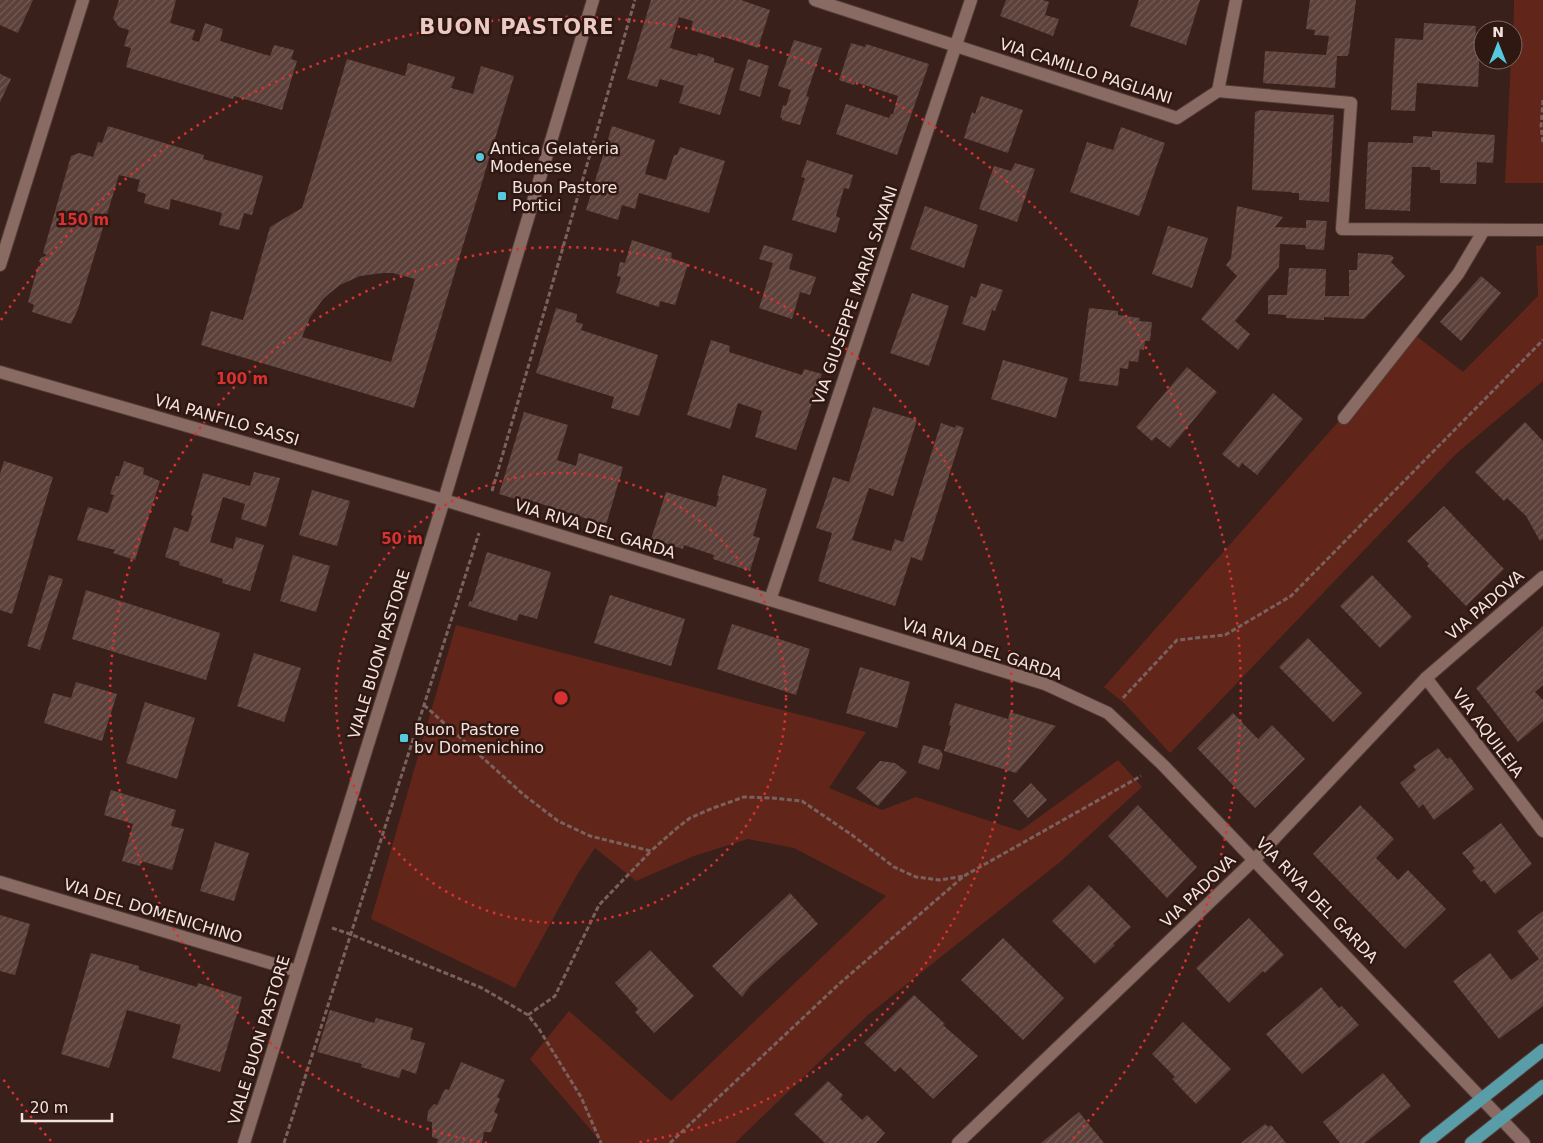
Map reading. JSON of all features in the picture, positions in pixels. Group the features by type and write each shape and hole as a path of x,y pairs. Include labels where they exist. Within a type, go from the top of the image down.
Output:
{"main road":[{"path":"1426,1143 1543,1050"},
{"path":"1471,1143 1543,1086"}],"street":[{"path":"0,264 83,0"},
{"name":"VIALE BUON PASTORE","path":"244,1143 444,500 593,0"},
{"name":"VIA CAMILLO PAGLIANI","path":"815,0 1177,118 1218,91"},
{"name":"VIA GIUSEPPE MARIA SAVANI","path":"770,600 971,0"},
{"path":"1236,0 1218,91 1351,103 1342,229 1543,230"},
{"path":"1344,418 1458,274 1484,230"},
{"name":"VIA PANFILO SASSI","path":"0,372 444,500"},
{"name":"VIA RIVA DEL GARDA","path":"444,500 1045,684 1108,713 1164,765 1255,859 1524,1143"},
{"name":"VIA PADOVA","path":"958,1143 1255,859 1426,678 1543,577"},
{"name":"VIA AQUILEIA","path":"1426,678 1543,831"},
{"name":"VIA DEL DOMENICHINO","path":"0,882 297,971"}],"path":[{"path":"284,1143 485,512 635,0"},
{"path":"1543,100 1541,127 1543,142"},
{"path":"1108,713 1177,640 1225,635 1291,596 1543,340"},
{"path":"424,705 524,795 558,821 590,836 651,852"},
{"path":"670,1143 839,984 964,876 1142,776 1135,769"},
{"path":"528,1015 555,996 599,905 651,852 690,818 744,797 802,801 852,835 894,867 916,877 940,880 964,876"},
{"path":"313,922 350,934 482,988 528,1015 539,1029 580,1097 601,1143"}],"shaded area":[{"path":"1514,0 1543,0 1543,183 1505,183 1511,70 1523,70 1523,20 1514,20"},
{"path":"1543,245 1543,381 1457,453 1170,753 1124,703 1104,687 1415,335 1463,372 1538,296 1536,246"},
{"path":"456,625 866,732 829,788 882,810 916,797 1020,831 1118,760 1142,787 1060,862 868,1015 735,1143 602,1143 530,1059 569,1011 671,1101 886,896 794,848 748,839 694,856 636,881 595,848 577,875 515,988 371,919"}],"building":[{"path":"0,0 33,0 18,33 0,25"},
{"path":"119,0 176,0 170,23 195,30 192,40 199,42 205,23 223,29 220,41 270,56 274,45 294,50 291,59 297,61 282,110 234,96 233,99 126,67 131,48 124,46 129,30 119,27 113,18"},
{"path":"651,0 741,0 770,10 758,48 721,36 721,39 691,30 693,21 679,17 670,48 697,56 698,53 714,58 714,62 734,68 720,115 679,103 684,86 660,79 657,87 627,79"},
{"path":"1006,0 1043,0 1049,2 1045,15 1059,19 1053,36 1000,16"},
{"path":"1139,0 1200,0 1186,45 1130,26"},
{"path":"1310,0 1356,0 1349,53 1347,56 1337,56 1335,88 1263,83 1265,51 1326,55 1329,36 1314,35 1315,30 1306,29"},
{"path":"1424,23 1473,26 1473,70 1479,70 1478,87 1417,83 1415,111 1391,110 1395,38 1423,40"},
{"path":"794,40 822,48 806,96 809,97 800,125 782,120 780,117 783,105 786,106 791,90 778,86"},
{"path":"851,43 865,47 866,44 929,64 897,155 836,134 846,104 889,118 893,114 898,96 855,82 854,85 839,80"},
{"path":"347,59 405,76 408,63 455,77 451,88 473,94 481,66 514,76 414,408 201,345 211,311 243,320 270,227 302,208","holes":["393,273 415,279 391,362 302,337 310,317 323,299 340,285 360,276"]},
{"path":"748,59 769,66 760,97 739,90"},
{"path":"0,74 11,79 0,102"},
{"path":"981,96 1023,110 1008,153 964,138 972,112 975,114"},
{"path":"1260,110 1334,115 1329,202 1299,200 1299,193 1252,190 1255,112"},
{"path":"108,126 204,155 203,159 263,176 252,215 244,213 239,230 219,225 222,213 171,199 169,210 144,203 146,194 137,191 140,180 119,175 78,309 71,324 32,312 34,305 28,302 38,266 43,266 39,261 47,255 43,253 71,156 79,153 93,157 98,142 102,143"},
{"path":"612,126 655,140 645,174 666,180 674,155 677,155 680,147 725,161 709,213 639,193 635,209 622,205 618,220 586,210"},
{"path":"1121,127 1165,143 1139,216 1070,192 1087,142 1113,150"},
{"path":"1432,131 1495,135 1493,163 1477,162 1476,184 1440,183 1440,170 1431,170 1430,167 1412,167 1410,211 1365,209 1368,142 1413,143 1413,136 1432,137"},
{"path":"807,160 853,175 849,189 844,188 836,216 840,218 836,233 792,220 805,178 801,177"},
{"path":"1015,163 1035,169 1017,222 979,209 994,166 1011,171"},
{"path":"925,206 978,225 964,268 910,249"},
{"path":"1237,206 1283,217 1275,227 1306,228 1306,220 1327,221 1324,250 1306,249 1305,245 1280,244 1279,267 1235,321 1250,334 1238,350 1201,319 1237,276 1226,265 1231,258"},
{"path":"1168,226 1208,238 1192,288 1152,274"},
{"path":"632,240 672,253 671,258 688,264 675,305 660,301 659,307 616,293 621,277 617,276 620,262 625,263"},
{"path":"764,245 793,254 789,269 816,277 810,295 800,292 792,319 759,308 773,263 759,259"},
{"path":"1358,253 1391,255 1394,258 1391,262 1405,276 1364,319 1324,317 1324,320 1286,318 1286,315 1268,314 1268,295 1287,295 1289,268 1326,269 1325,296 1349,296 1349,270 1357,270"},
{"path":"1481,276 1501,293 1461,341 1440,322"},
{"path":"981,283 1003,290 995,311 992,310 985,331 962,324 971,296 976,298"},
{"path":"912,293 949,306 929,366 890,353"},
{"path":"556,308 577,314 576,322 583,324 581,330 658,355 639,416 611,408 614,397 536,373"},
{"path":"1089,308 1118,311 1118,315 1140,318 1139,321 1152,322 1150,341 1145,341 1144,350 1140,349 1138,362 1129,361 1128,369 1120,368 1118,386 1079,381"},
{"path":"711,340 730,346 729,352 802,375 804,369 822,374 796,450 755,437 762,411 738,403 730,429 687,415"},
{"path":"1003,360 1068,378 1056,418 991,399"},
{"path":"1187,367 1217,392 1170,448 1156,437 1152,441 1136,427"},
{"path":"1273,393 1303,419 1257,475 1242,463 1239,468 1222,454"},
{"path":"873,407 917,420 893,496 869,488 852,540 891,551 895,539 903,542 941,423 955,428 956,425 964,428 922,561 911,557 895,606 818,581 832,533 816,528 833,477 849,482"},
{"path":"524,412 568,425 557,460 576,466 579,453 623,467 606,525 523,498 522,501 499,494"},
{"path":"1525,422 1543,441 1543,539 1540,541 1526,516 1507,498 1504,501 1475,472"},
{"path":"4,461 53,477 12,614 0,610 0,474"},
{"path":"124,461 144,468 143,474 160,481 135,560 113,553 115,550 77,540 88,507 108,513 114,495 110,494 116,476 119,476"},
{"path":"254,472 280,478 266,527 241,519 245,504 223,497 210,542 233,549 236,537 264,545 250,591 222,583 223,579 179,565 180,562 165,557 174,527 188,532 203,473 250,486"},
{"path":"723,475 767,489 753,536 760,538 750,571 713,559 714,555 684,545 683,549 651,539 666,492 716,507 719,496 717,495"},
{"path":"312,490 350,501 337,546 299,535"},
{"path":"1444,506 1504,569 1466,606 1427,566 1429,564 1407,541"},
{"path":"487,552 551,572 537,619 519,614 517,621 468,606 470,601 472,602"},
{"path":"293,555 330,566 316,612 280,601"},
{"path":"49,575 63,579 40,650 27,646"},
{"path":"1372,575 1412,617 1380,648 1340,606"},
{"path":"86,590 220,633 206,680 72,639"},
{"path":"610,595 685,619 671,666 594,643"},
{"path":"732,624 810,649 796,695 717,669"},
{"path":"1543,626 1543,685 1535,692 1543,700 1543,721 1518,742 1476,688"},
{"path":"1308,638 1362,693 1333,722 1279,667"},
{"path":"254,653 301,668 284,722 237,706"},
{"path":"860,667 910,682 897,728 846,713"},
{"path":"76,682 117,694 102,741 44,723 53,693 71,698"},
{"path":"145,702 195,718 177,779 126,763"},
{"path":"955,703 1008,719 1010,712 1056,726 1016,773 944,751"},
{"path":"1233,713 1258,739 1272,725 1305,759 1255,808 1197,748"},
{"path":"923,745 940,750 943,755 939,770 918,763"},
{"path":"1438,748 1447,759 1450,757 1474,789 1434,820 1423,804 1419,808 1400,783 1416,770 1413,766"},
{"path":"880,761 895,763 907,772 878,806 856,788"},
{"path":"1031,783 1047,800 1028,818 1013,801"},
{"path":"111,790 176,810 171,826 184,829 172,870 141,861 140,866 122,861 133,824 104,815"},
{"path":"1138,805 1197,867 1167,898 1108,836"},
{"path":"1360,805 1394,839 1376,858 1398,880 1408,870 1446,909 1405,949 1313,854"},
{"path":"1501,823 1532,864 1495,894 1484,880 1481,882 1472,871 1475,868 1462,853"},
{"path":"215,842 249,853 234,901 200,891"},
{"path":"1089,885 1131,927 1095,964 1052,921"},
{"path":"790,893 818,924 750,986 742,997 712,966"},
{"path":"1543,911 1543,1006 1499,1039 1453,981 1490,953 1511,980 1539,959 1517,931"},
{"path":"0,915 30,924 15,975 0,971"},
{"path":"1249,918 1284,955 1265,973 1263,971 1229,1003 1196,968"},
{"path":"1003,938 1064,998 1023,1040 961,980"},
{"path":"650,950 694,996 654,1033 635,1012 638,1009 615,983"},
{"path":"91,953 139,966 139,970 197,987 198,983 242,997 220,1072 172,1058 181,1025 127,1010 109,1068 61,1054"},
{"path":"1321,987 1339,1008 1342,1006 1359,1025 1302,1074 1266,1034"},
{"path":"914,995 945,1024 943,1025 978,1056 933,1099 900,1067 895,1072 864,1043"},
{"path":"330,1010 374,1023 376,1018 413,1028 410,1039 425,1043 416,1074 402,1069 399,1078 361,1067 362,1064 317,1052"},
{"path":"1183,1022 1231,1069 1196,1104 1172,1079 1175,1077 1152,1054"},
{"path":"461,1062 505,1080 497,1097 500,1099 494,1112 498,1114 491,1132 484,1132 482,1143 437,1143 438,1139 432,1137 432,1122 427,1121 428,1111 434,1104 437,1105 445,1089 449,1090"},
{"path":"1383,1073 1411,1106 1365,1143 1340,1143 1323,1122"},
{"path":"828,1081 843,1095 840,1099 862,1120 867,1115 885,1133 876,1143 825,1143 794,1114"},
{"path":"1079,1112 1104,1143 1041,1143"},
{"path":"1265,1124 1268,1127 1271,1125 1286,1143 1241,1143"}],"place":[{"name":"Antica Gelateria Modenese","path":"480,157"},
{"name":"Buon Pastore Portici","path":"502,196"},
{"name":"Buon Pastore bv Domenichino","path":"404,738"}],"district":[{"name":"BUON PASTORE","path":"517,27"}]}
